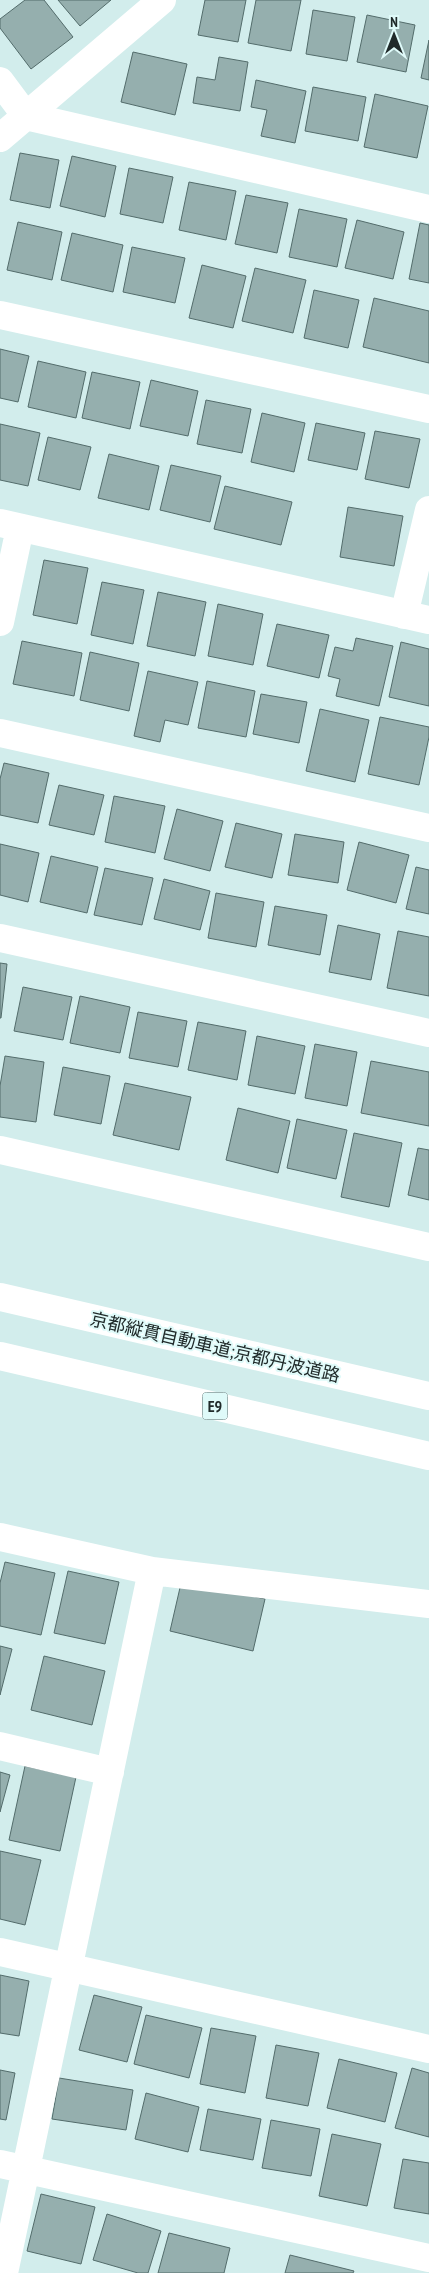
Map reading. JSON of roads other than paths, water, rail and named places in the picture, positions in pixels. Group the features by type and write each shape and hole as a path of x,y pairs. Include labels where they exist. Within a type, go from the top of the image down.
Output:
{"main road":[{"path":"0,138 162,0"},
{"path":"0,80 26,116 429,210"},
{"path":"0,315 429,409"},
{"path":"0,622 10,526 417,618 429,510"},
{"path":"0,733 429,828"},
{"path":"0,938 429,1033"},
{"path":"0,1150 429,1246"},
{"name":"京都縦貫自動車道;京都丹波道路","path":"0,1297 429,1396"},
{"name":"E9","path":"0,1356 429,1456"},
{"path":"0,1537 152,1571 429,1604"},
{"path":"4,2273 13,2166 69,1968 152,1571"},
{"path":"0,1746 110,1772"},
{"path":"0,1952 429,2048"},
{"path":"13,2166 429,2258"}]}
